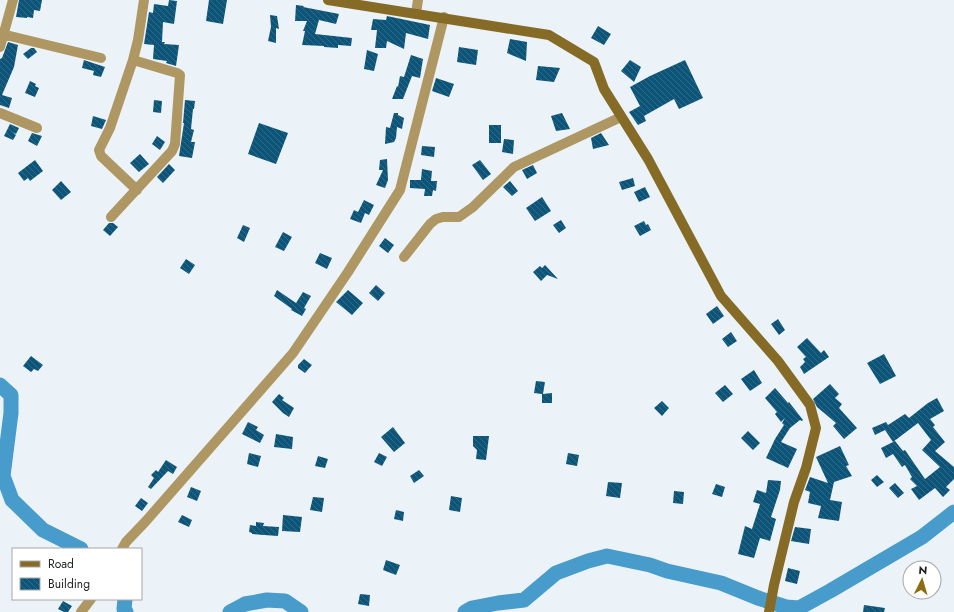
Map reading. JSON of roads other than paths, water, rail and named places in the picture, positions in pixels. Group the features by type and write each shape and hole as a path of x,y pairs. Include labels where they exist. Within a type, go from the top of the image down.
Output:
{"main road":[{"path":"328,0 444,17 549,35 594,62 604,89 648,159 721,296 778,361 810,406 816,428 806,468 794,502 769,612"}],"street":[{"path":"0,47 13,0"},
{"path":"136,190 101,156 99,150 110,128 134,60 144,0"},
{"path":"416,13 418,0"},
{"path":"124,545 293,353 348,272 400,190 444,17"},
{"path":"4,36 10,36 101,58"},
{"path":"111,217 168,157 175,144 180,75 134,60"},
{"path":"0,113 37,128"},
{"path":"404,257 436,218 459,217 474,207 514,167 621,117"},
{"path":"81,612 90,600"}],"waterway":[{"path":"0,385 11,395 11,413 3,476 12,500 43,530 79,548"},
{"path":"465,612 472,608 524,600 556,573 588,561 607,556 721,583 758,598 786,607 799,608 922,537 954,512"},
{"path":"125,600 124,609 126,612"},
{"path":"230,612 245,604 267,600 285,601 301,612"}]}
